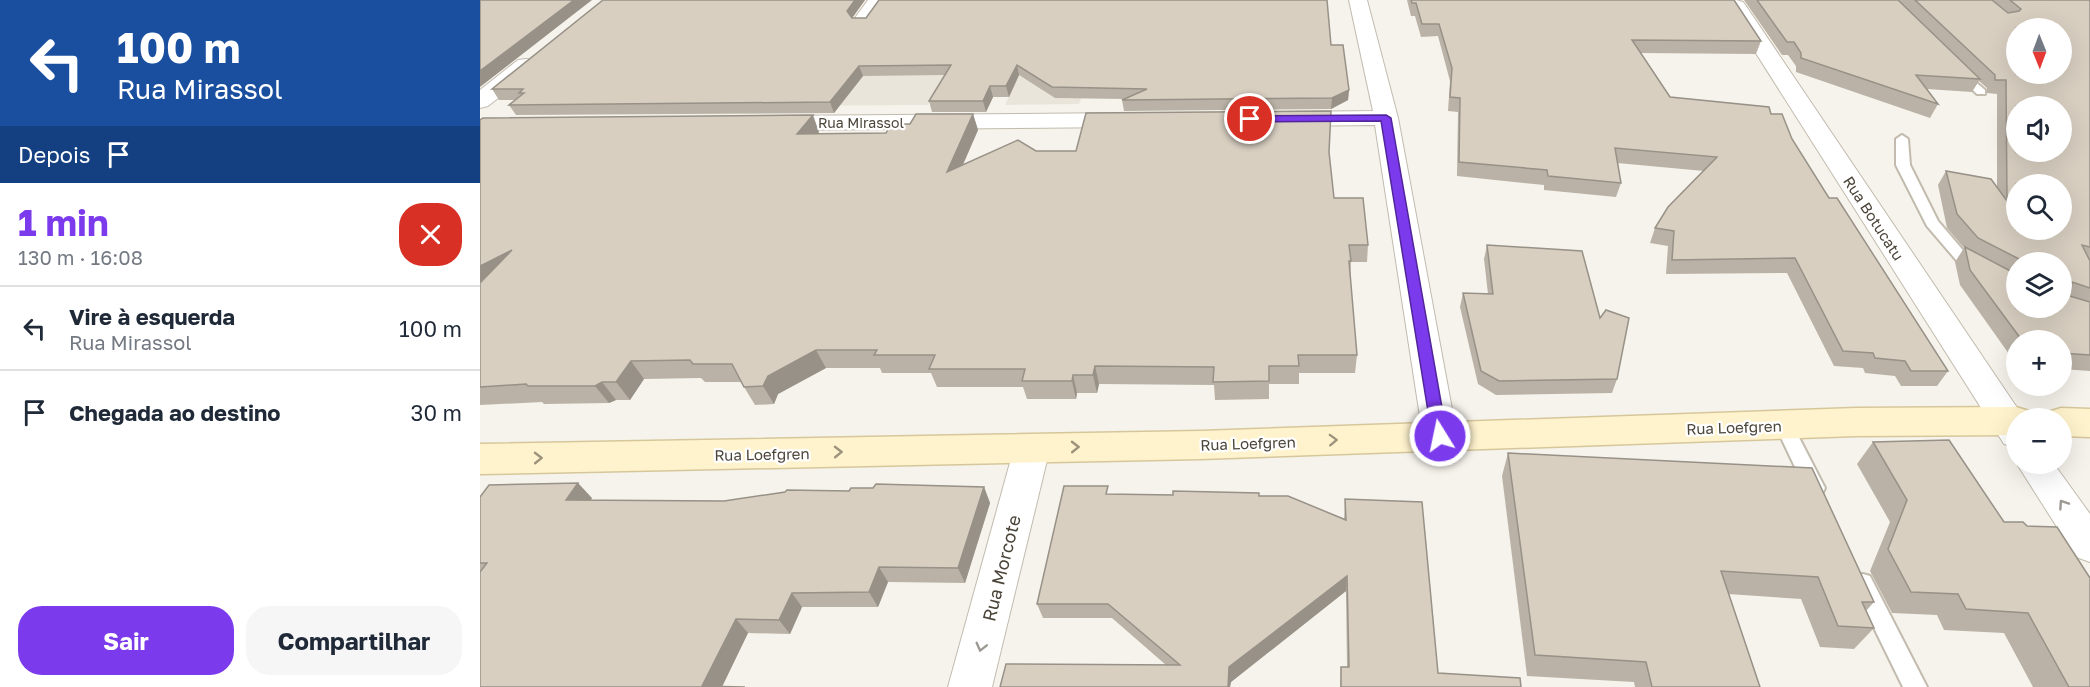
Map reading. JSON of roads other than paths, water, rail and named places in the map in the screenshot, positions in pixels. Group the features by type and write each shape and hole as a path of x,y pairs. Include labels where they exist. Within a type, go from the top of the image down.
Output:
{"street":[{"path":"862,22 878,0"},
{"path":"1358,0 1386,118 1440,436"},
{"name":"Rua Botucatu","path":"1733,1 2006,414"},
{"path":"480,101 545,50"},
{"path":"1262,119 1386,118"},
{"name":"Rua Mirassol","path":"748,123 1147,120"},
{"path":"2072,422 2090,423"},
{"name":"Rua Loefgren","path":"480,459 1201,445 1784,425 2006,425"},
{"name":"Rua Morcote","path":"970,687 1032,448"},
{"path":"2042,474 2090,545"}],"lane":[{"path":"1955,67 1981,92"},
{"path":"1902,139 1903,165 1932,223 1962,258 2006,282"},
{"path":"1784,425 1824,507"},
{"path":"1856,570 1916,687"}]}
